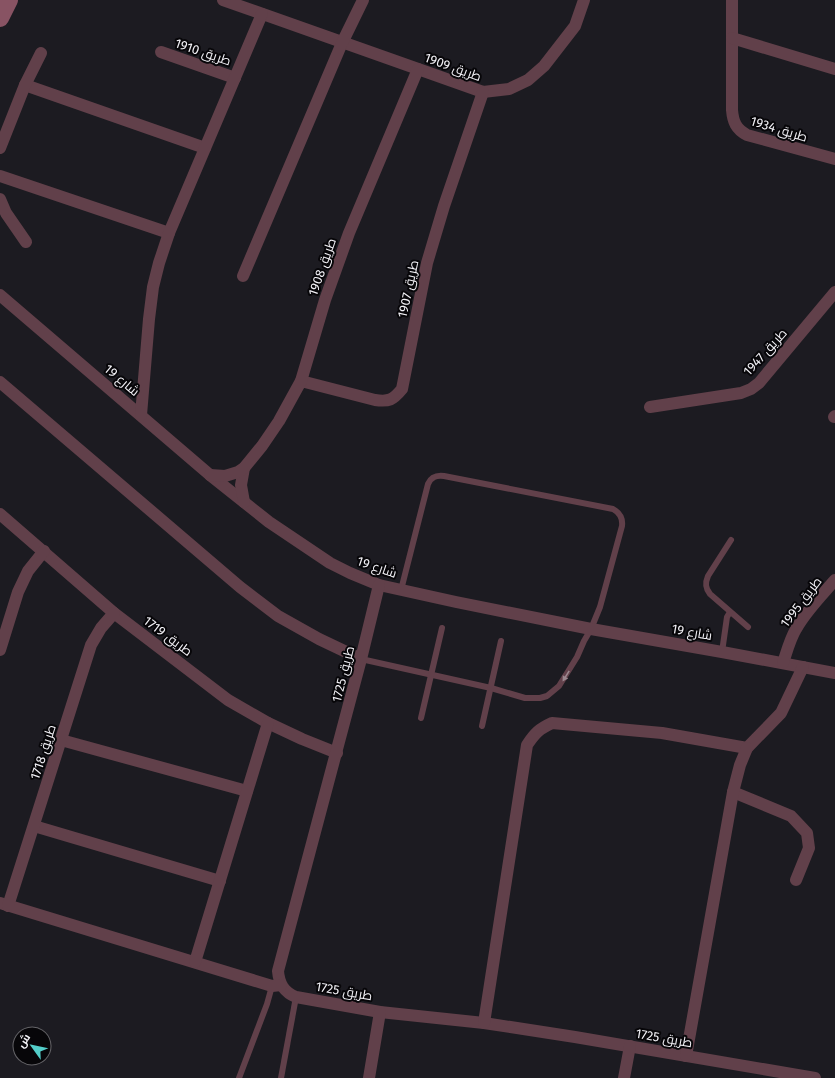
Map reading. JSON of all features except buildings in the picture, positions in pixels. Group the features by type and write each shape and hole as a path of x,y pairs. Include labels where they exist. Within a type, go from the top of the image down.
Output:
{"street":[{"path":"0,18 9,0"},
{"name":"طريق 1909","path":"223,0 483,92 509,89 528,80 544,66 574,26 584,0"},
{"path":"243,276 342,43 363,0"},
{"name":"طريق 1934","path":"732,0 732,110 735,125 740,131 755,138 834,156"},
{"path":"141,415 149,319 153,287 159,263 169,234 262,14"},
{"path":"732,38 835,69"},
{"path":"0,148 40,52"},
{"name":"طريق 1910","path":"162,52 235,78"},
{"name":"طريق 1908","path":"210,475 225,476 238,472 244,468 262,446 301,381 325,300 349,232 418,69"},
{"path":"25,85 205,148"},
{"name":"طريق 1907","path":"301,381 385,402 395,398 402,389 427,263 444,206 483,92"},
{"path":"0,176 169,234"},
{"path":"0,200 6,212 26,242"},
{"name":"طريق 1947","path":"650,406 741,393 751,389 759,383 835,292"},
{"name":"شارع 19","path":"1,300 244,502 287,535 330,563 350,573 379,584 401,590 591,630 835,673"},
{"path":"0,382 240,587 278,616 362,659"},
{"path":"244,468 241,485 244,502"},
{"name":"طريق 1719","path":"0,514 114,613 228,700 268,723 337,753"},
{"path":"0,650 18,592 28,571 44,551"},
{"name":"طريق 1995","path":"783,663 791,638 799,625 835,580"},
{"name":"طريق 1725","path":"379,584 362,659 278,971 279,978 277,985 290,995 296,997 380,1012 484,1023 630,1046 815,1078"},
{"name":"طريق 1718","path":"4,904 34,826 91,645 101,628 114,613"},
{"path":"686,1056 733,792 740,765 747,748 781,712 803,668"},
{"path":"195,962 268,723"},
{"path":"484,1023 528,745 535,733 552,723 648,732 747,748"},
{"path":"61,740 247,791"},
{"path":"733,792 791,816 806,832 809,848 796,880"},
{"path":"34,826 220,880"},
{"path":"4,904 195,962 277,985"},
{"path":"370,1078 380,1012"},
{"path":"624,1078 630,1046"}],"lane":[{"path":"362,659 533,699 548,696 559,686 577,657 591,630 600,607 622,526 622,518 620,514 613,509 444,476 436,476 428,484 401,590"},
{"path":"731,540 708,576 706,585 710,594 748,627"},
{"path":"722,652 727,617 730,612"},
{"path":"421,718 442,628"},
{"path":"482,726 501,640"},
{"path":"239,1078 267,1004 277,985"},
{"path":"281,1078 296,997"}]}
